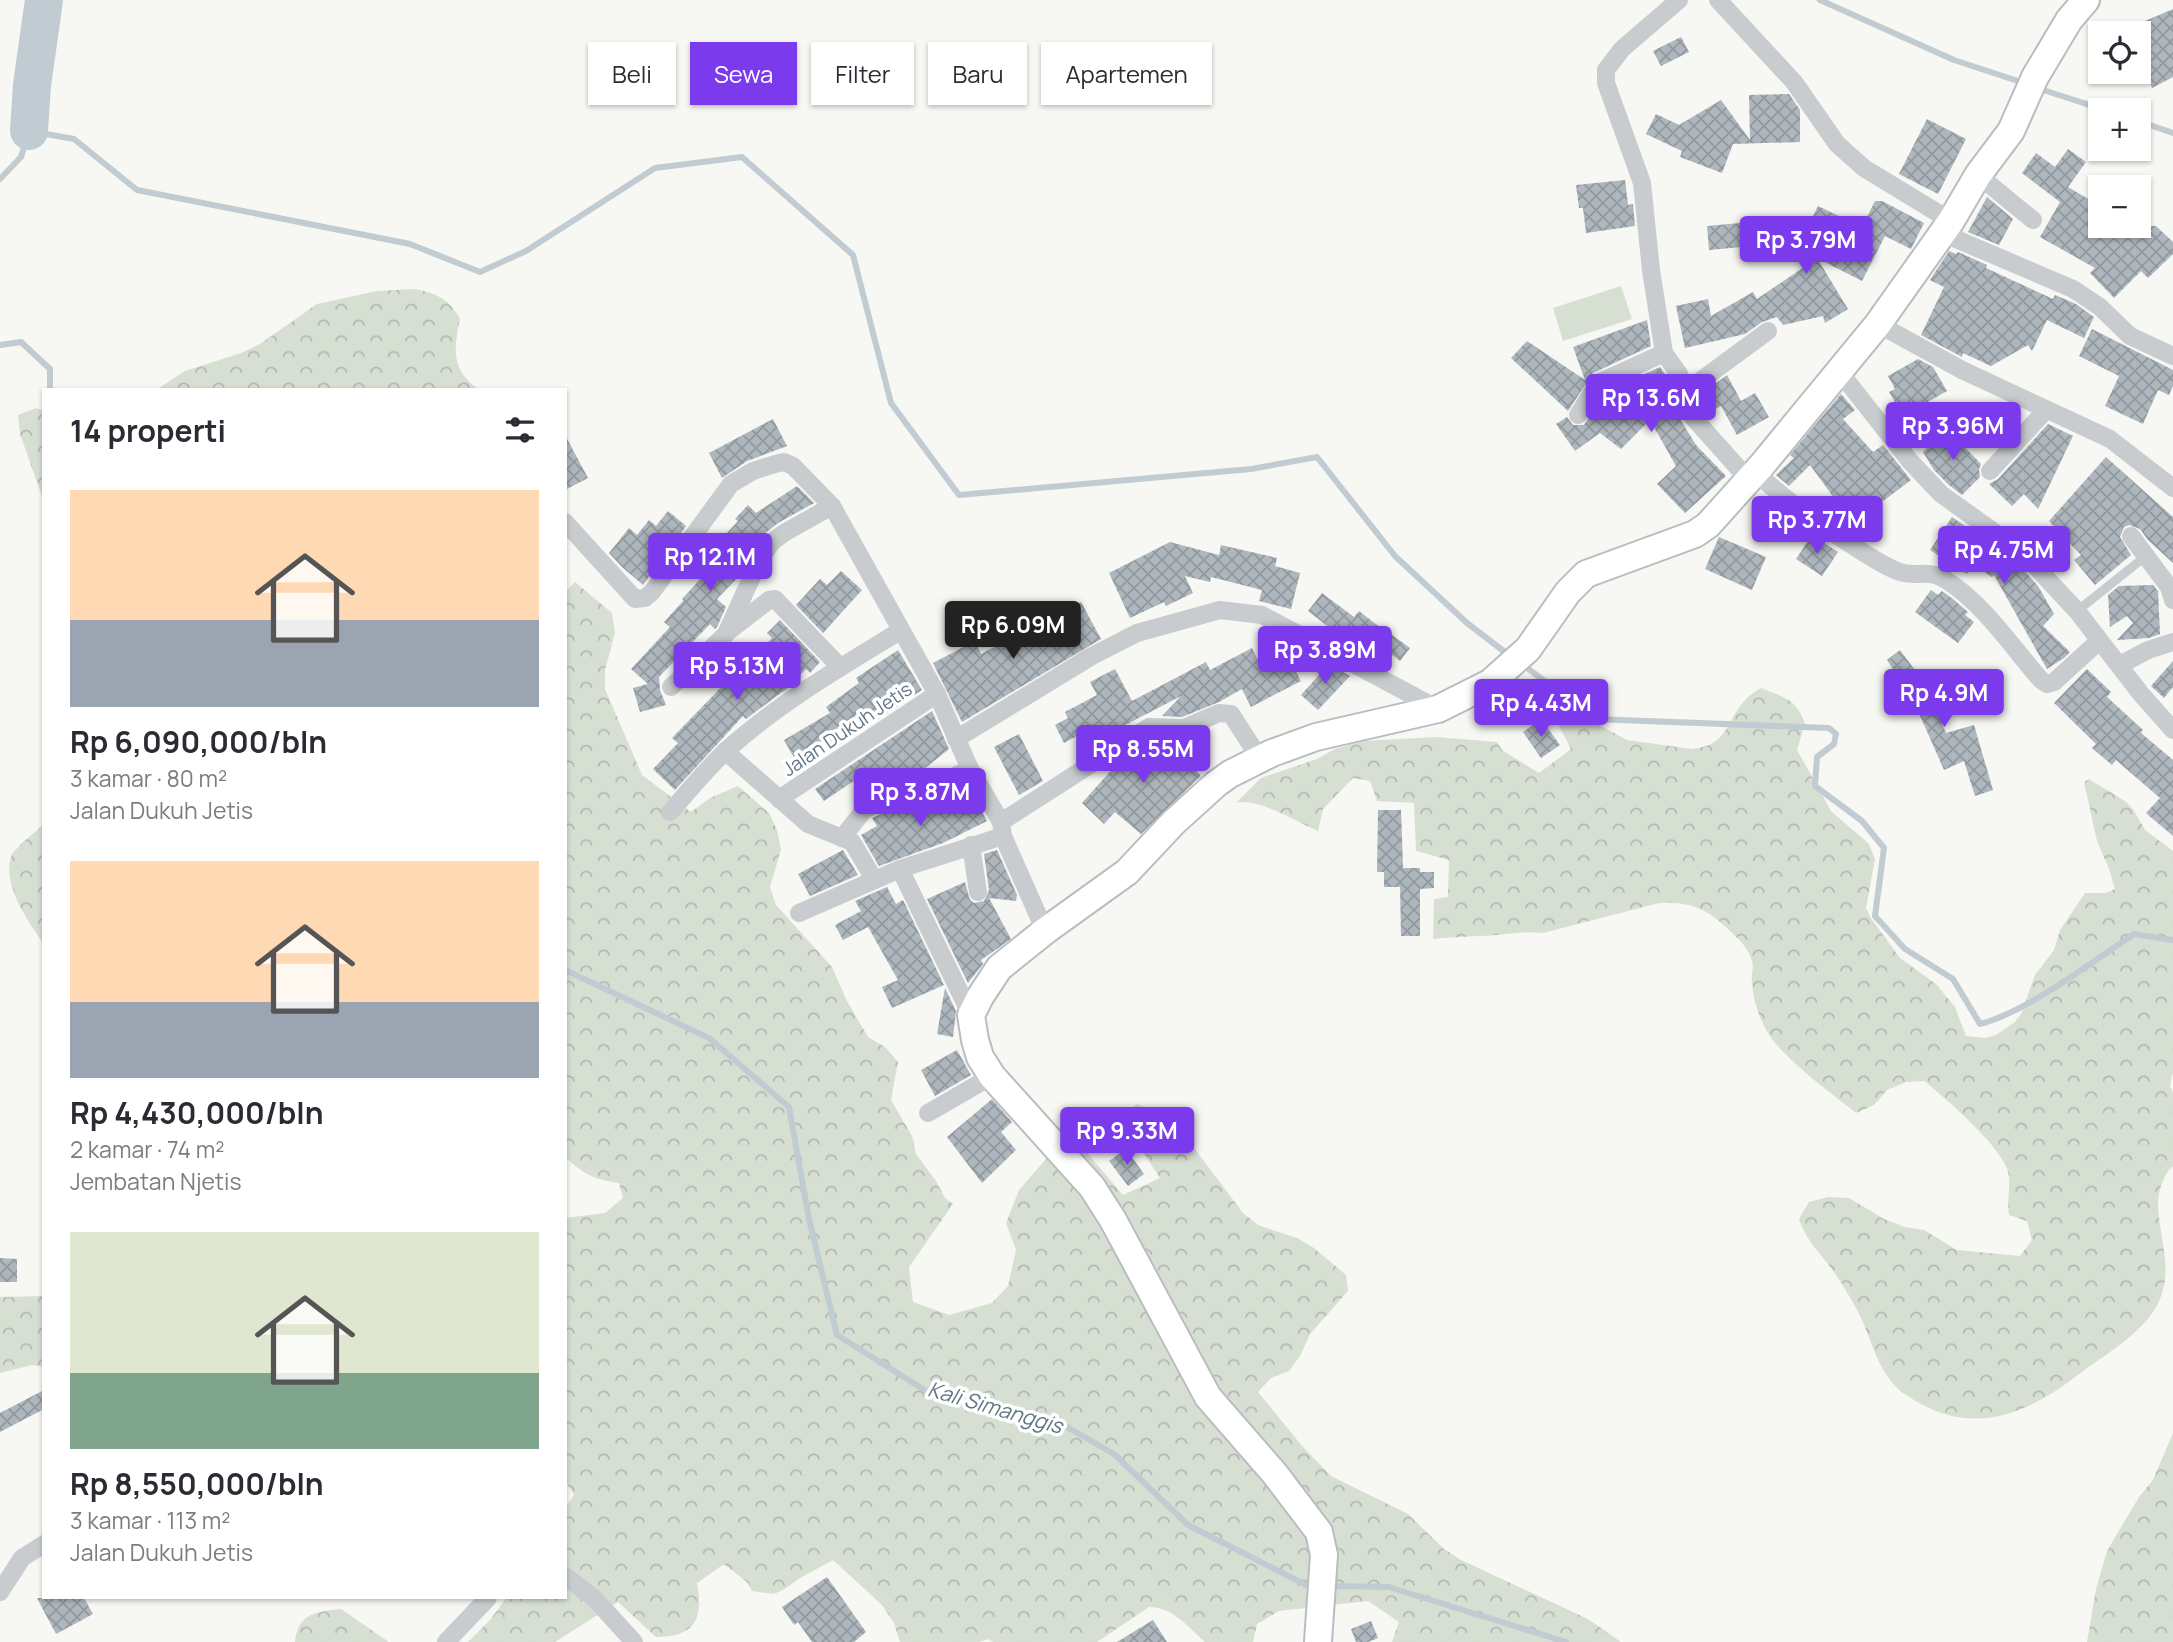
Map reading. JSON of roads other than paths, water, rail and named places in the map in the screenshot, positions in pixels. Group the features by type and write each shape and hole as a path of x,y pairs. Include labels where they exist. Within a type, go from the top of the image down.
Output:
{"main road":[{"path":"1318,1642 1324,1555 1319,1532 1310,1516 1208,1397 1113,1220 1092,1187 992,1076 980,1056 971,1015 999,968 1127,872 1203,794 1230,774 1316,737 1437,709 1490,683 1528,649 1568,592 1586,574 1695,534 1708,525 1878,324 1947,227 1978,175 2011,131 2035,77 2069,20 2086,0"}],"street":[{"path":"1679,0 1622,49 1606,70 1606,83 1642,183 1651,271 1664,352 1679,374 1690,415 1751,476 1809,517 1899,572 1931,573 1956,588 1982,611 2010,646 2047,684 2054,682 2099,640"},
{"path":"1718,0 1794,82 1836,144 1864,168 1947,227 2073,289 2100,307 2130,336 2173,356"},
{"path":"1978,175 2033,220"},
{"path":"1878,324 1962,370 2110,439 2173,488"},
{"path":"1685,392 1768,331"},
{"path":"1578,415 1598,383 1664,352"},
{"path":"1839,371 1909,460 1941,494 2022,552 2077,611 2141,694 2173,730"},
{"path":"1990,471 2046,410"},
{"name":"Jalan Dukuh Jetis","path":"567,524 635,598 645,598 731,484 752,471 784,462 793,466 832,506 937,694 970,769 1002,829 1045,931"},
{"path":"726,634 760,559 772,542 832,506"},
{"path":"2131,536 2169,587 2173,600"},
{"path":"671,687 726,634 769,600 775,599 840,667"},
{"path":"956,739 1092,656 1137,633 1220,610 1262,615 1437,709"},
{"path":"670,812 725,751 746,733 840,667 900,631"},
{"path":"2120,664 2148,650 2173,642"},
{"name":"Jalan Dukuh Jetis","path":"779,799 937,694"},
{"path":"799,913 874,879 971,845 1002,829 1149,727 1184,728 1219,713 1231,714 1261,759"},
{"path":"725,751 808,824 852,842 874,879"},
{"path":"842,838 864,810 886,799 902,800 970,769"},
{"path":"971,845 978,892"},
{"path":"900,869 971,1015"},
{"path":"928,1113 992,1076"},
{"path":"0,1592 22,1558 42,1545"},
{"path":"567,1578 594,1598 634,1642"},
{"path":"446,1642 487,1599"}],"lane":[{"path":"2077,611 2146,556"}],"waterway":[{"name":"Kali Simanggis","path":"29,131 32,85 44,0"},
{"path":"1820,0 1954,60 2024,83"},
{"path":"2037,88 2088,104"},
{"path":"2151,125 2173,133"},
{"path":"0,179 21,157 29,131 74,139 137,190 410,244 480,272 526,251 655,168 742,157 853,255 891,403 959,495 1251,469 1317,457 1395,556 1467,623 1510,656"},
{"name":"Kali Simanggis","path":"0,345 21,342 50,369 50,388"},
{"path":"1522,664 1594,719 1829,728 1836,734 1834,744 1817,757 1815,786 1862,821 1884,848 1875,916 1905,949 1953,979 1980,1024 2038,998 2134,934 2173,940"},
{"name":"Kali Simanggis","path":"567,971 709,1038 789,1107 809,1219 837,1335 931,1394 1055,1420 1114,1454 1188,1525 1306,1585 1317,1585"},
{"name":"Kali Simanggis","path":"1327,1586 1389,1587 1566,1642"}]}
